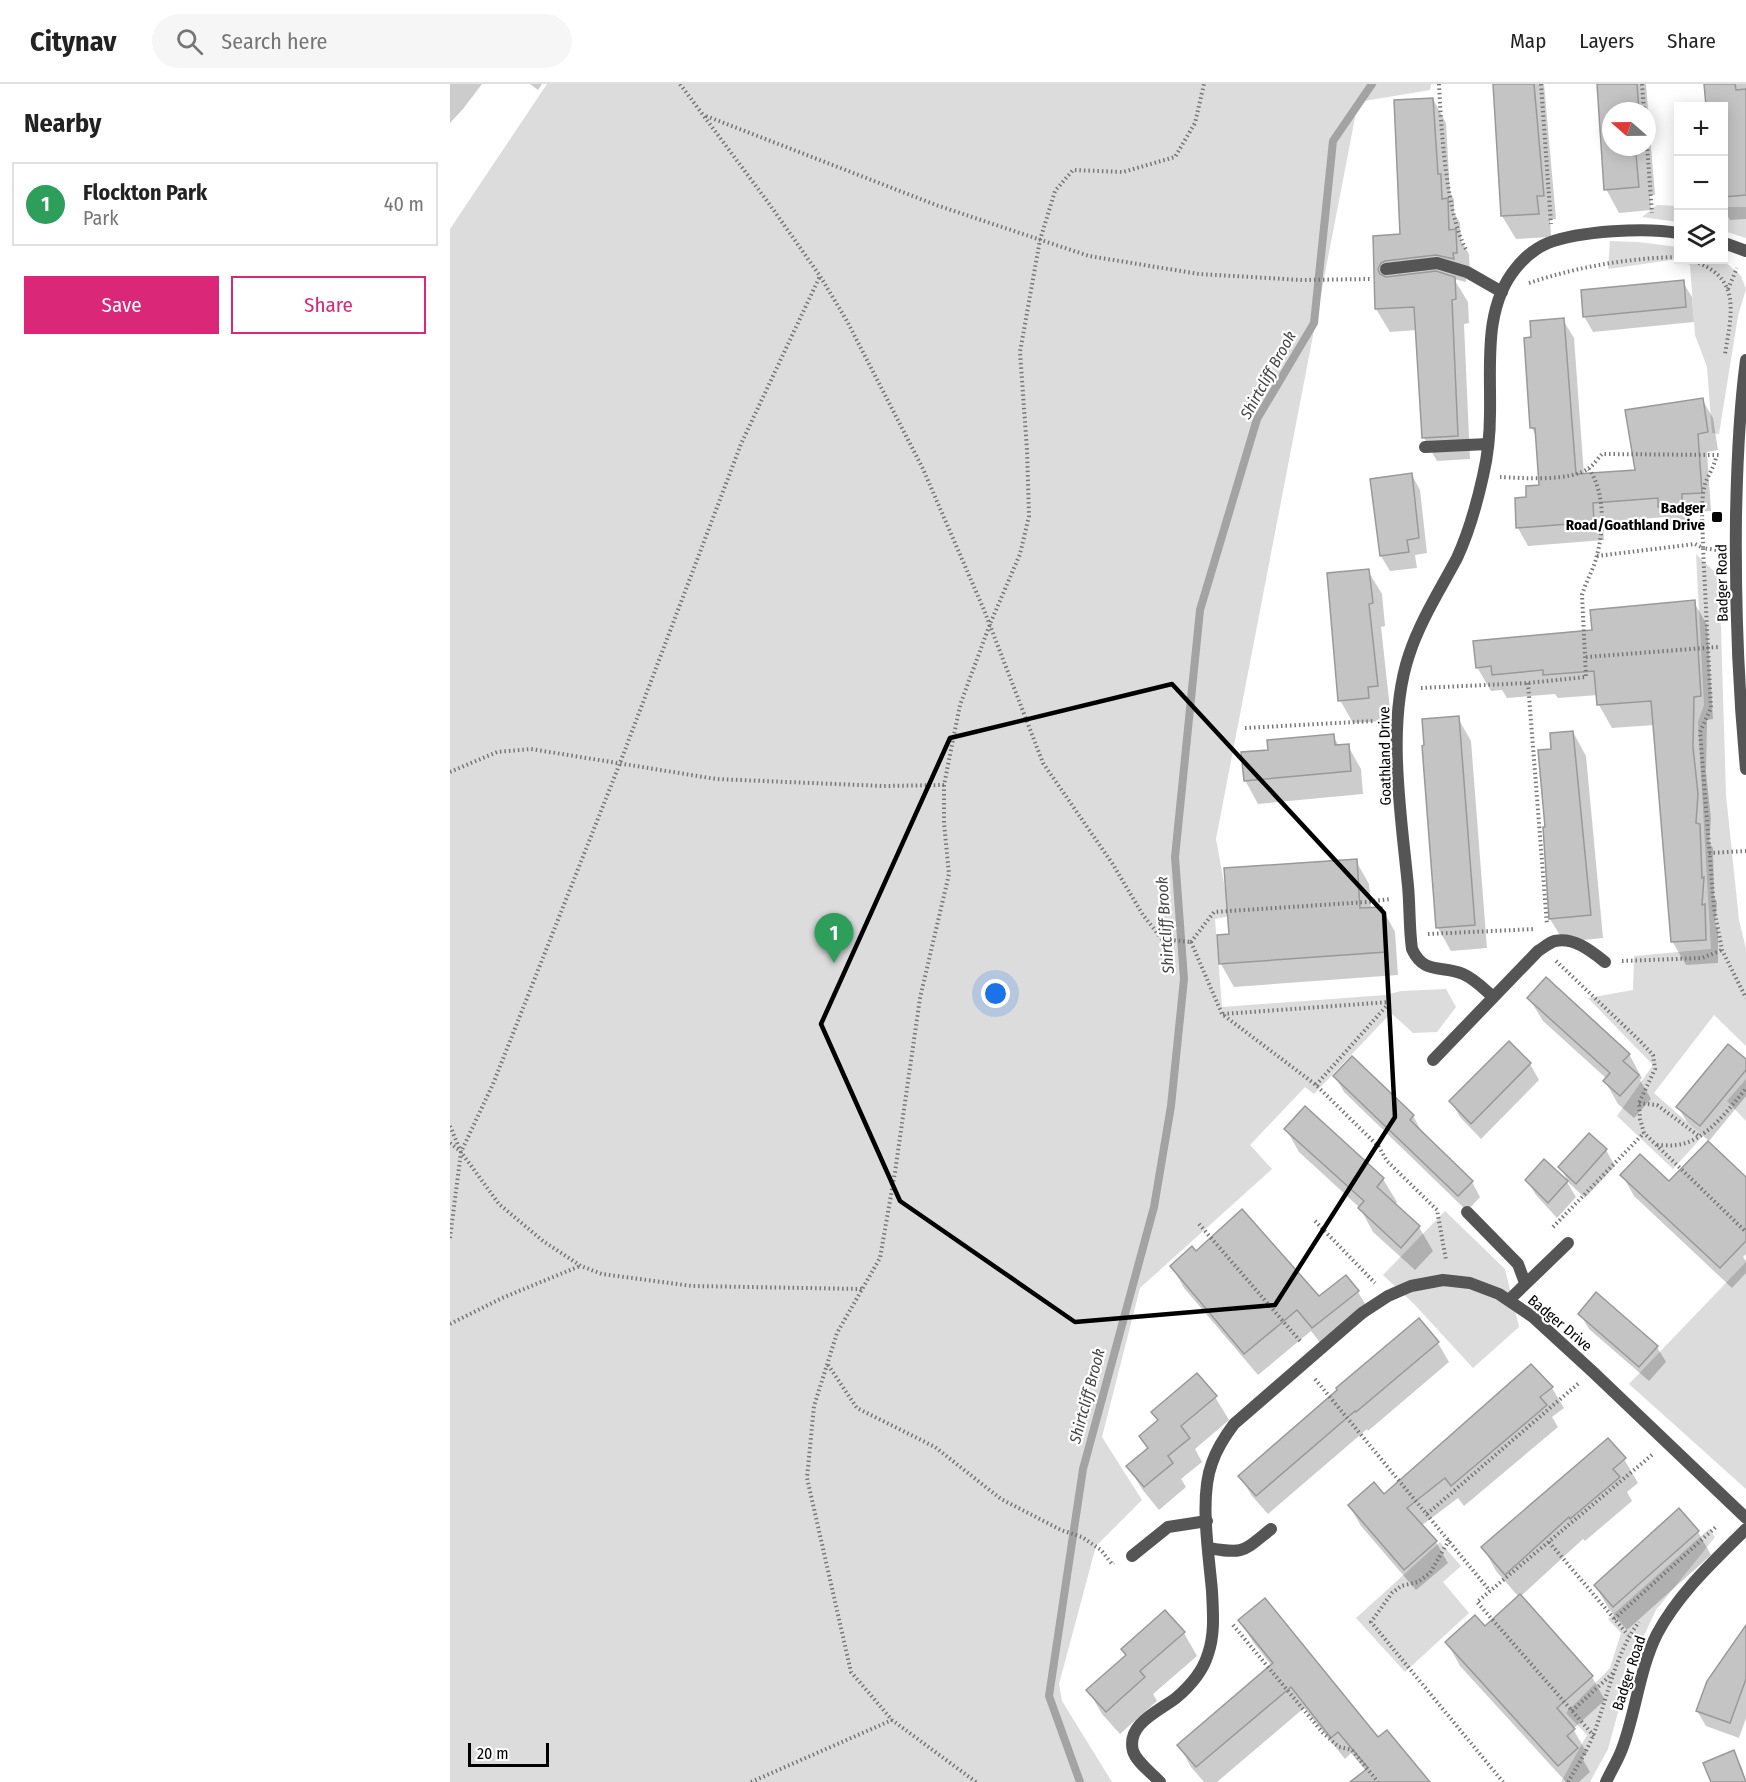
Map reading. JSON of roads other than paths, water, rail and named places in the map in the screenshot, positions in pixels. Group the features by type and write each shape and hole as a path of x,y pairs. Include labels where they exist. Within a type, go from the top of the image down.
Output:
{"street":[{"name":"Goathland Drive","path":"1493,997 1471,978 1461,973 1431,969 1417,960 1411,942 1398,757 1397,720 1400,689 1408,656 1420,625 1458,555 1469,529 1483,475 1488,444 1489,354 1494,321 1502,292 1515,268 1528,255 1553,242 1578,236 1654,231 1674,233"},
{"path":"1728,244 1746,251"},
{"path":"1386,269 1437,263 1467,272 1502,292"},
{"name":"Badger Road","path":"1746,360 1737,455 1736,553 1739,696 1746,769"},
{"path":"1425,447 1488,444"},
{"path":"1433,1060 1493,997 1554,941 1572,942 1605,962"},
{"path":"1467,1212 1518,1264 1525,1283"},
{"path":"1509,1300 1568,1243"},
{"name":"Badger Drive","path":"1160,1782 1138,1760 1133,1751 1133,1738 1138,1727 1176,1697 1197,1676 1208,1655 1213,1627 1206,1488 1211,1465 1221,1442 1234,1424 1362,1313 1388,1296 1411,1286 1443,1280 1470,1283 1509,1300 1533,1317 1593,1372 1746,1518"},
{"path":"1132,1556 1168,1527 1207,1521"},
{"path":"1208,1548 1244,1551 1271,1529"},
{"name":"Badger Road","path":"1606,1782 1622,1749 1656,1636 1675,1604 1698,1576 1746,1529"}],"waterway":[{"name":"Shirtcliff Brook","path":"1080,1782 1049,1696 1083,1469 1154,1207 1171,1106 1184,979 1175,857 1200,610 1257,419 1314,323 1333,141 1372,84"}],"place":[{"name":"Badger Road/Goathland Drive","path":"1717,517"},
{"name":"Flockton Park","path":"834,963"}]}
